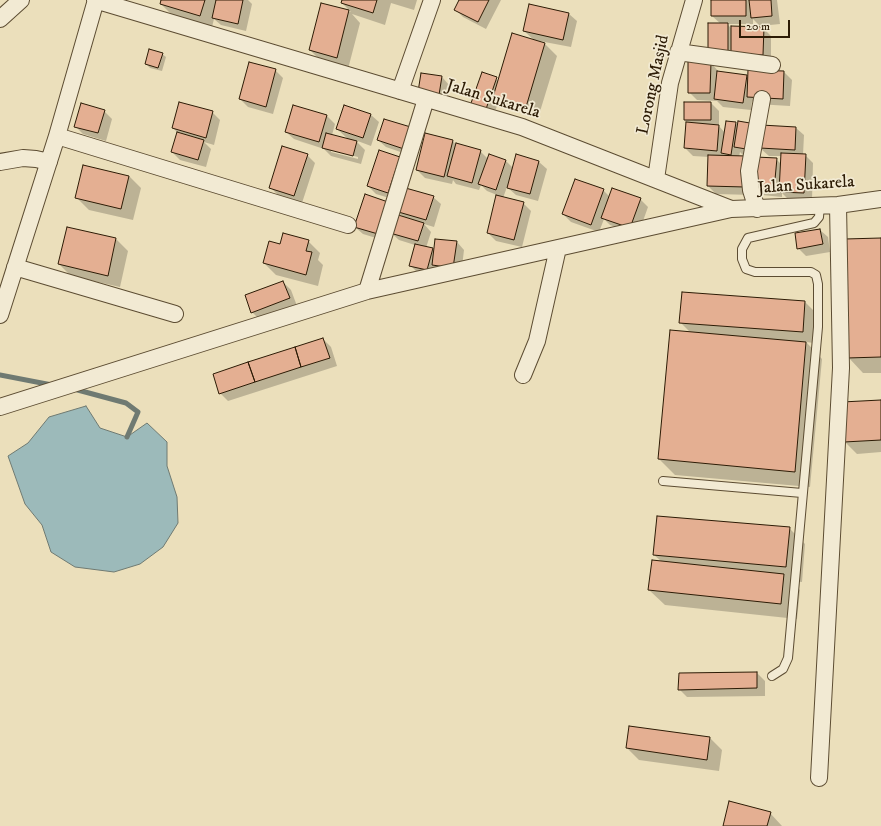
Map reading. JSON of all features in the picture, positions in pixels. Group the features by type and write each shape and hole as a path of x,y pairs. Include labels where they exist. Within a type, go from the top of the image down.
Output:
{"street":[{"path":"0,19 21,0"},
{"path":"0,315 56,136 95,0"},
{"name":"Jalan Sukarela","path":"95,0 522,128 731,209 838,205 881,199"},
{"path":"400,91 432,0"},
{"name":"Lorong Masjid","path":"656,179 670,83 694,0"},
{"path":"678,52 772,65"},
{"path":"367,291 426,99"},
{"path":"757,209 749,182 749,171 762,99"},
{"path":"56,136 348,225"},
{"path":"0,162 23,158 48,162"},
{"path":"818,778 841,368 838,205"},
{"path":"0,407 367,291 731,209"},
{"path":"523,376 537,342 558,248"},
{"path":"15,267 175,314"}],"lane":[{"path":"772,676 783,668 788,658 818,326 816,274 811,272 755,272 746,269 742,259 742,249 748,238 814,223 819,218 820,205"},
{"path":"663,481 802,493"}],"water":[{"path":"86,406 100,428 127,437 147,423 167,442 167,466 177,497 178,523 163,547 140,564 114,572 75,567 51,552 42,525 25,504 8,456 28,443 49,417"}],"building":[{"path":"161,0 205,0 200,16 160,4"},
{"path":"216,0 243,0 238,24 212,18"},
{"path":"342,0 377,0 373,13 341,3"},
{"path":"459,0 489,0 478,22 454,10"},
{"path":"711,0 746,0 746,16 711,16"},
{"path":"749,0 771,0 772,16 751,18"},
{"path":"321,3 349,10 337,58 309,50"},
{"path":"529,4 569,13 563,40 523,31"},
{"path":"708,23 728,23 728,52 708,51"},
{"path":"731,26 764,27 763,55 731,54"},
{"path":"512,33 545,43 526,107 493,97"},
{"path":"149,49 163,53 158,68 145,64"},
{"path":"688,61 711,62 710,93 688,93"},
{"path":"249,62 276,69 266,107 239,99"},
{"path":"748,70 784,71 783,99 747,97"},
{"path":"717,71 747,75 743,103 714,99"},
{"path":"482,72 497,77 485,112 470,106"},
{"path":"421,73 442,76 439,95 418,92"},
{"path":"179,102 213,111 206,138 172,128"},
{"path":"684,102 711,102 711,120 684,120"},
{"path":"81,103 105,110 98,133 74,127"},
{"path":"293,105 327,115 319,142 285,132"},
{"path":"344,105 371,114 363,138 336,129"},
{"path":"384,119 414,128 407,150 377,140"},
{"path":"726,121 736,122 731,155 721,153"},
{"path":"738,121 756,124 752,150 734,147"},
{"path":"686,122 719,125 717,151 684,148"},
{"path":"761,125 796,127 795,150 760,148"},
{"path":"177,132 204,140 198,160 171,152"},
{"path":"326,133 357,141 353,156 322,148"},
{"path":"425,133 453,140 444,177 416,170"},
{"path":"456,143 481,150 472,183 447,176"},
{"path":"282,146 308,154 294,196 269,188"},
{"path":"379,150 400,157 388,193 367,186"},
{"path":"781,153 806,154 804,193 779,192"},
{"path":"489,154 506,160 496,190 478,184"},
{"path":"516,154 539,161 530,194 507,188"},
{"path":"708,155 746,156 745,187 707,186"},
{"path":"755,157 777,158 774,190 753,188"},
{"path":"83,165 129,176 121,209 75,198"},
{"path":"575,179 604,189 591,225 562,214"},
{"path":"402,187 434,196 426,220 395,211"},
{"path":"612,188 641,198 630,228 601,218"},
{"path":"365,194 388,202 378,234 354,227"},
{"path":"496,195 524,202 514,240 487,233"},
{"path":"395,214 424,223 418,241 390,233"},
{"path":"67,227 116,238 108,276 58,264"},
{"path":"820,229 823,244 797,249 795,233"},
{"path":"283,233 309,240 306,251 312,252 306,275 263,263 269,241 280,244"},
{"path":"881,238 881,357 847,358 845,239"},
{"path":"435,239 457,241 453,268 432,265"},
{"path":"415,244 433,248 427,270 409,266"},
{"path":"283,281 290,298 251,313 245,295"},
{"path":"682,292 805,301 803,332 679,323"},
{"path":"670,330 806,342 795,472 658,459"},
{"path":"323,338 330,358 301,367 295,347"},
{"path":"295,347 301,367 255,382 248,362"},
{"path":"248,362 255,382 219,394 213,374"},
{"path":"881,400 881,440 844,442 842,402"},
{"path":"657,516 790,527 786,567 653,555"},
{"path":"652,560 784,574 781,604 648,590"},
{"path":"757,672 757,688 678,690 679,673"},
{"path":"629,726 710,737 707,760 626,748"},
{"path":"729,801 771,812 767,826 723,826"}],"waterway":[{"path":"0,375 52,385"},
{"path":"74,389 126,403 138,412 127,437"}]}
